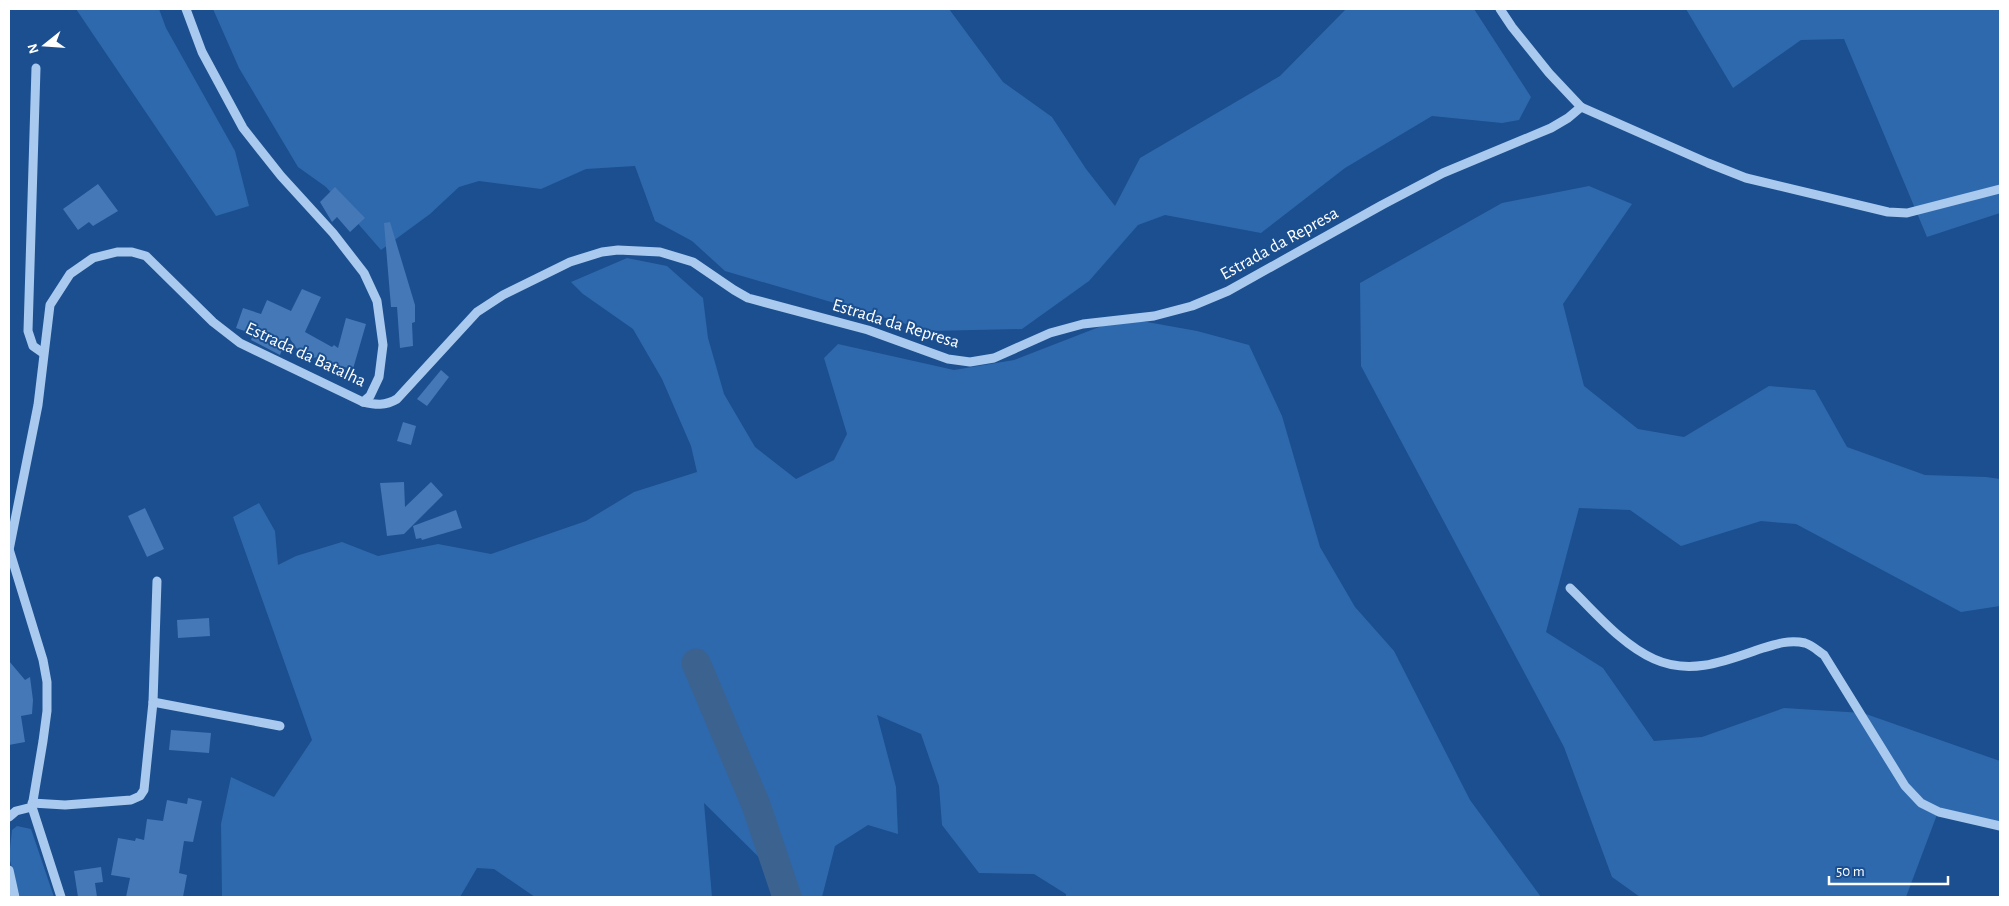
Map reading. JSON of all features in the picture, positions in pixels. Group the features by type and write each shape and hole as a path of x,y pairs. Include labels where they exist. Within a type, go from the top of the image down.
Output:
{"street":[{"name":"Estrada da Batalha","path":"61,897 32,805 44,734 47,682 43,660 9,550 38,405 50,306 70,274 93,258 117,252 132,252 146,256 214,322 240,343 363,402 370,396 382,366 383,345 377,302 364,273 333,233 281,176 243,128 202,52 186,9"},
{"path":"1500,9 1512,28 1548,73 1581,106 1746,178 1888,212 1907,213 2000,189"},
{"path":"36,68 28,331 33,346 43,353"},
{"name":"Estrada da Represa","path":"363,402 378,405 389,404 397,400 477,312 503,295 570,262 602,252 618,250 660,252 693,262 748,298 868,330 948,359 970,362 994,358 1050,333 1083,324 1154,316 1192,306 1228,291 1443,173 1551,128 1568,118 1581,106"},
{"path":"9,817 16,811 32,805 65,806 131,800 140,796 144,790 153,702 157,581"},
{"path":"1570,588 1629,645 1655,659 1674,666 1698,667 1719,663 1768,646 1790,641 1807,644 1824,655 1905,786 1921,803 1939,812 2000,826"},
{"path":"153,702 280,726"},
{"path":"9,870 15,897"}],"shaded area":[{"path":"76,9 159,9 166,28 235,151 249,206 216,216"},
{"path":"213,9 949,9 1003,82 1052,117 1086,169 1115,206 1140,158 1280,76 1346,9 1474,9 1531,97 1519,120 1502,123 1432,116 1345,168 1261,233 1165,215 1138,225 1089,281 1022,329 930,331 725,271 692,241 655,221 635,166 586,169 541,189 479,181 459,187 430,214 381,250 326,187 298,167 239,68"},
{"path":"1686,9 2000,9 2000,213 1927,237 1844,39 1801,40 1733,88"},
{"path":"1589,186 1632,204 1563,304 1584,386 1638,429 1684,437 1769,386 1815,390 1847,447 1925,475 2000,479 2000,606 1961,612 1796,524 1761,521 1681,546 1630,510 1579,508 1546,632 1603,668 1654,741 1702,737 1784,708 1863,713 2000,761 2000,822 1938,812 1906,897 1640,897 1612,877 1564,747 1361,366 1360,283 1502,203"},
{"path":"627,258 667,266 703,298 708,338 724,394 755,447 796,479 834,460 847,434 824,358 838,344 954,370 1014,360 1112,322 1147,322 1197,331 1249,345 1282,416 1320,547 1355,607 1394,651 1470,800 1541,897 1066,897 1066,894 1034,874 979,873 942,825 939,786 921,734 877,715 896,787 898,834 868,825 835,846 822,897 799,897 704,803 712,897 535,897 494,869 477,868 460,897 222,897 221,824 231,777 274,797 312,740 233,517 259,503 275,531 278,565 296,556 342,542 378,556 438,544 491,554 586,521 634,492 697,472 691,446 662,379 633,329 583,294 571,282"},
{"path":"17,826 31,829 54,897 20,897 9,857 12,830"}],"building":[{"path":"98,184 118,211 93,226 89,222 78,230 63,209"},
{"path":"335,187 365,218 350,232 337,217 332,222 320,202"},
{"path":"390,222 415,305 415,322 412,323 413,346 400,348 397,307 391,307 384,223"},
{"path":"302,289 321,297 305,332 332,347 334,345 338,348 346,318 366,324 353,369 344,367 341,372 319,357 304,359 288,336 280,355 251,340 253,334 236,328 243,308 261,314 267,300 291,311"},
{"path":"441,370 449,377 427,406 417,399"},
{"path":"403,422 416,426 411,445 397,441"},
{"path":"404,482 405,507 431,482 443,495 404,534 387,536 380,483"},
{"path":"145,508 164,549 147,557 128,516"},
{"path":"456,510 462,528 422,540 421,538 416,539 413,526"},
{"path":"209,618 210,636 178,638 177,620"},
{"path":"9,661 25,680 30,677 33,700 32,714 21,716 25,742 9,745"},
{"path":"171,730 211,733 209,753 169,750"},
{"path":"188,798 202,801 193,842 184,841 179,873 187,875 183,897 126,897 130,878 111,875 118,838 135,841 136,838 144,840 147,819 163,821 167,800 187,804"},
{"path":"101,867 103,882 95,883 97,897 78,897 74,871"}],"waterway":[{"path":"696,663 756,805 787,897"}]}
